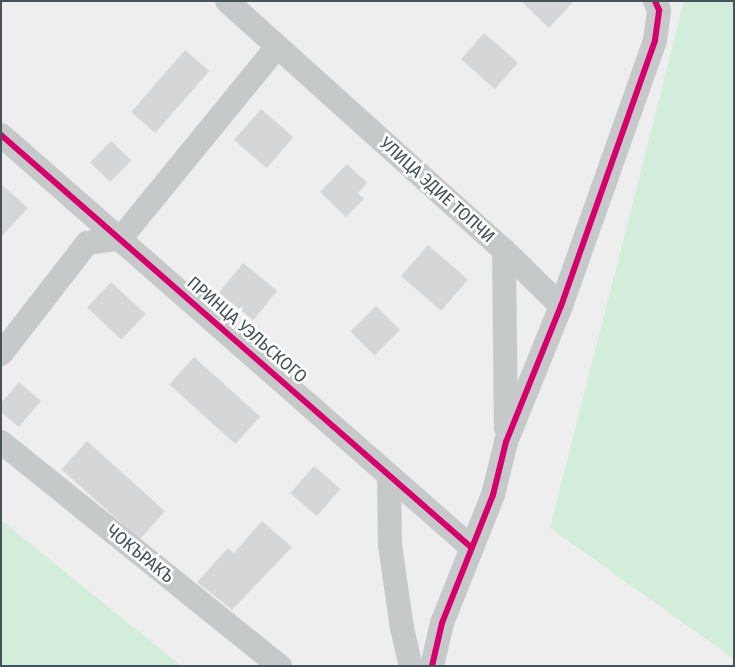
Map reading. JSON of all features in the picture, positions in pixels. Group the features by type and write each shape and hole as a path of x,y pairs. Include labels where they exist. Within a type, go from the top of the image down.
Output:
{"street":[{"name":"УЛИЦА ЭДИЕ ТОПЧИ","path":"227,1 504,250 506,442"},
{"path":"432,666 442,623 493,495 506,442 561,306 655,40 659,10 655,1"},
{"path":"1,354 87,243 121,238 277,47"},
{"name":"ПРИНЦА УЭЛЬСКОГО","path":"1,135 121,238 472,548"},
{"path":"504,250 561,306"},
{"name":"ЧОКЪРАКЪ","path":"1,442 280,666"},
{"path":"389,475 390,545 402,628 411,666"}],"green space":[{"path":"684,1 734,1 734,659 550,528"},
{"path":"1,520 181,666 1,666"}],"building":[{"path":"521,1 574,1 549,28"},
{"path":"484,33 518,63 495,89 461,59"},
{"path":"185,50 209,71 155,133 131,112"},
{"path":"261,109 293,137 267,168 234,140"},
{"path":"111,141 131,160 110,182 90,163"},
{"path":"347,164 367,183 358,193 364,199 346,217 320,192"},
{"path":"1,184 28,208 1,237"},
{"path":"428,245 468,280 441,311 401,276"},
{"path":"243,263 277,291 253,320 219,293"},
{"path":"111,282 145,314 122,340 87,308"},
{"path":"376,306 400,330 375,355 351,331"},
{"path":"194,357 260,417 235,444 169,384"},
{"path":"19,382 41,401 19,427 1,412 1,403"},
{"path":"87,441 165,511 140,539 62,469"},
{"path":"314,466 340,489 317,516 290,493"},
{"path":"262,521 292,547 232,610 197,582 228,548 234,553"}],"cycle path":[{"path":"432,666 442,623 493,495 506,442 561,306 655,40 659,10 655,1"},
{"path":"1,135 472,548"}]}
